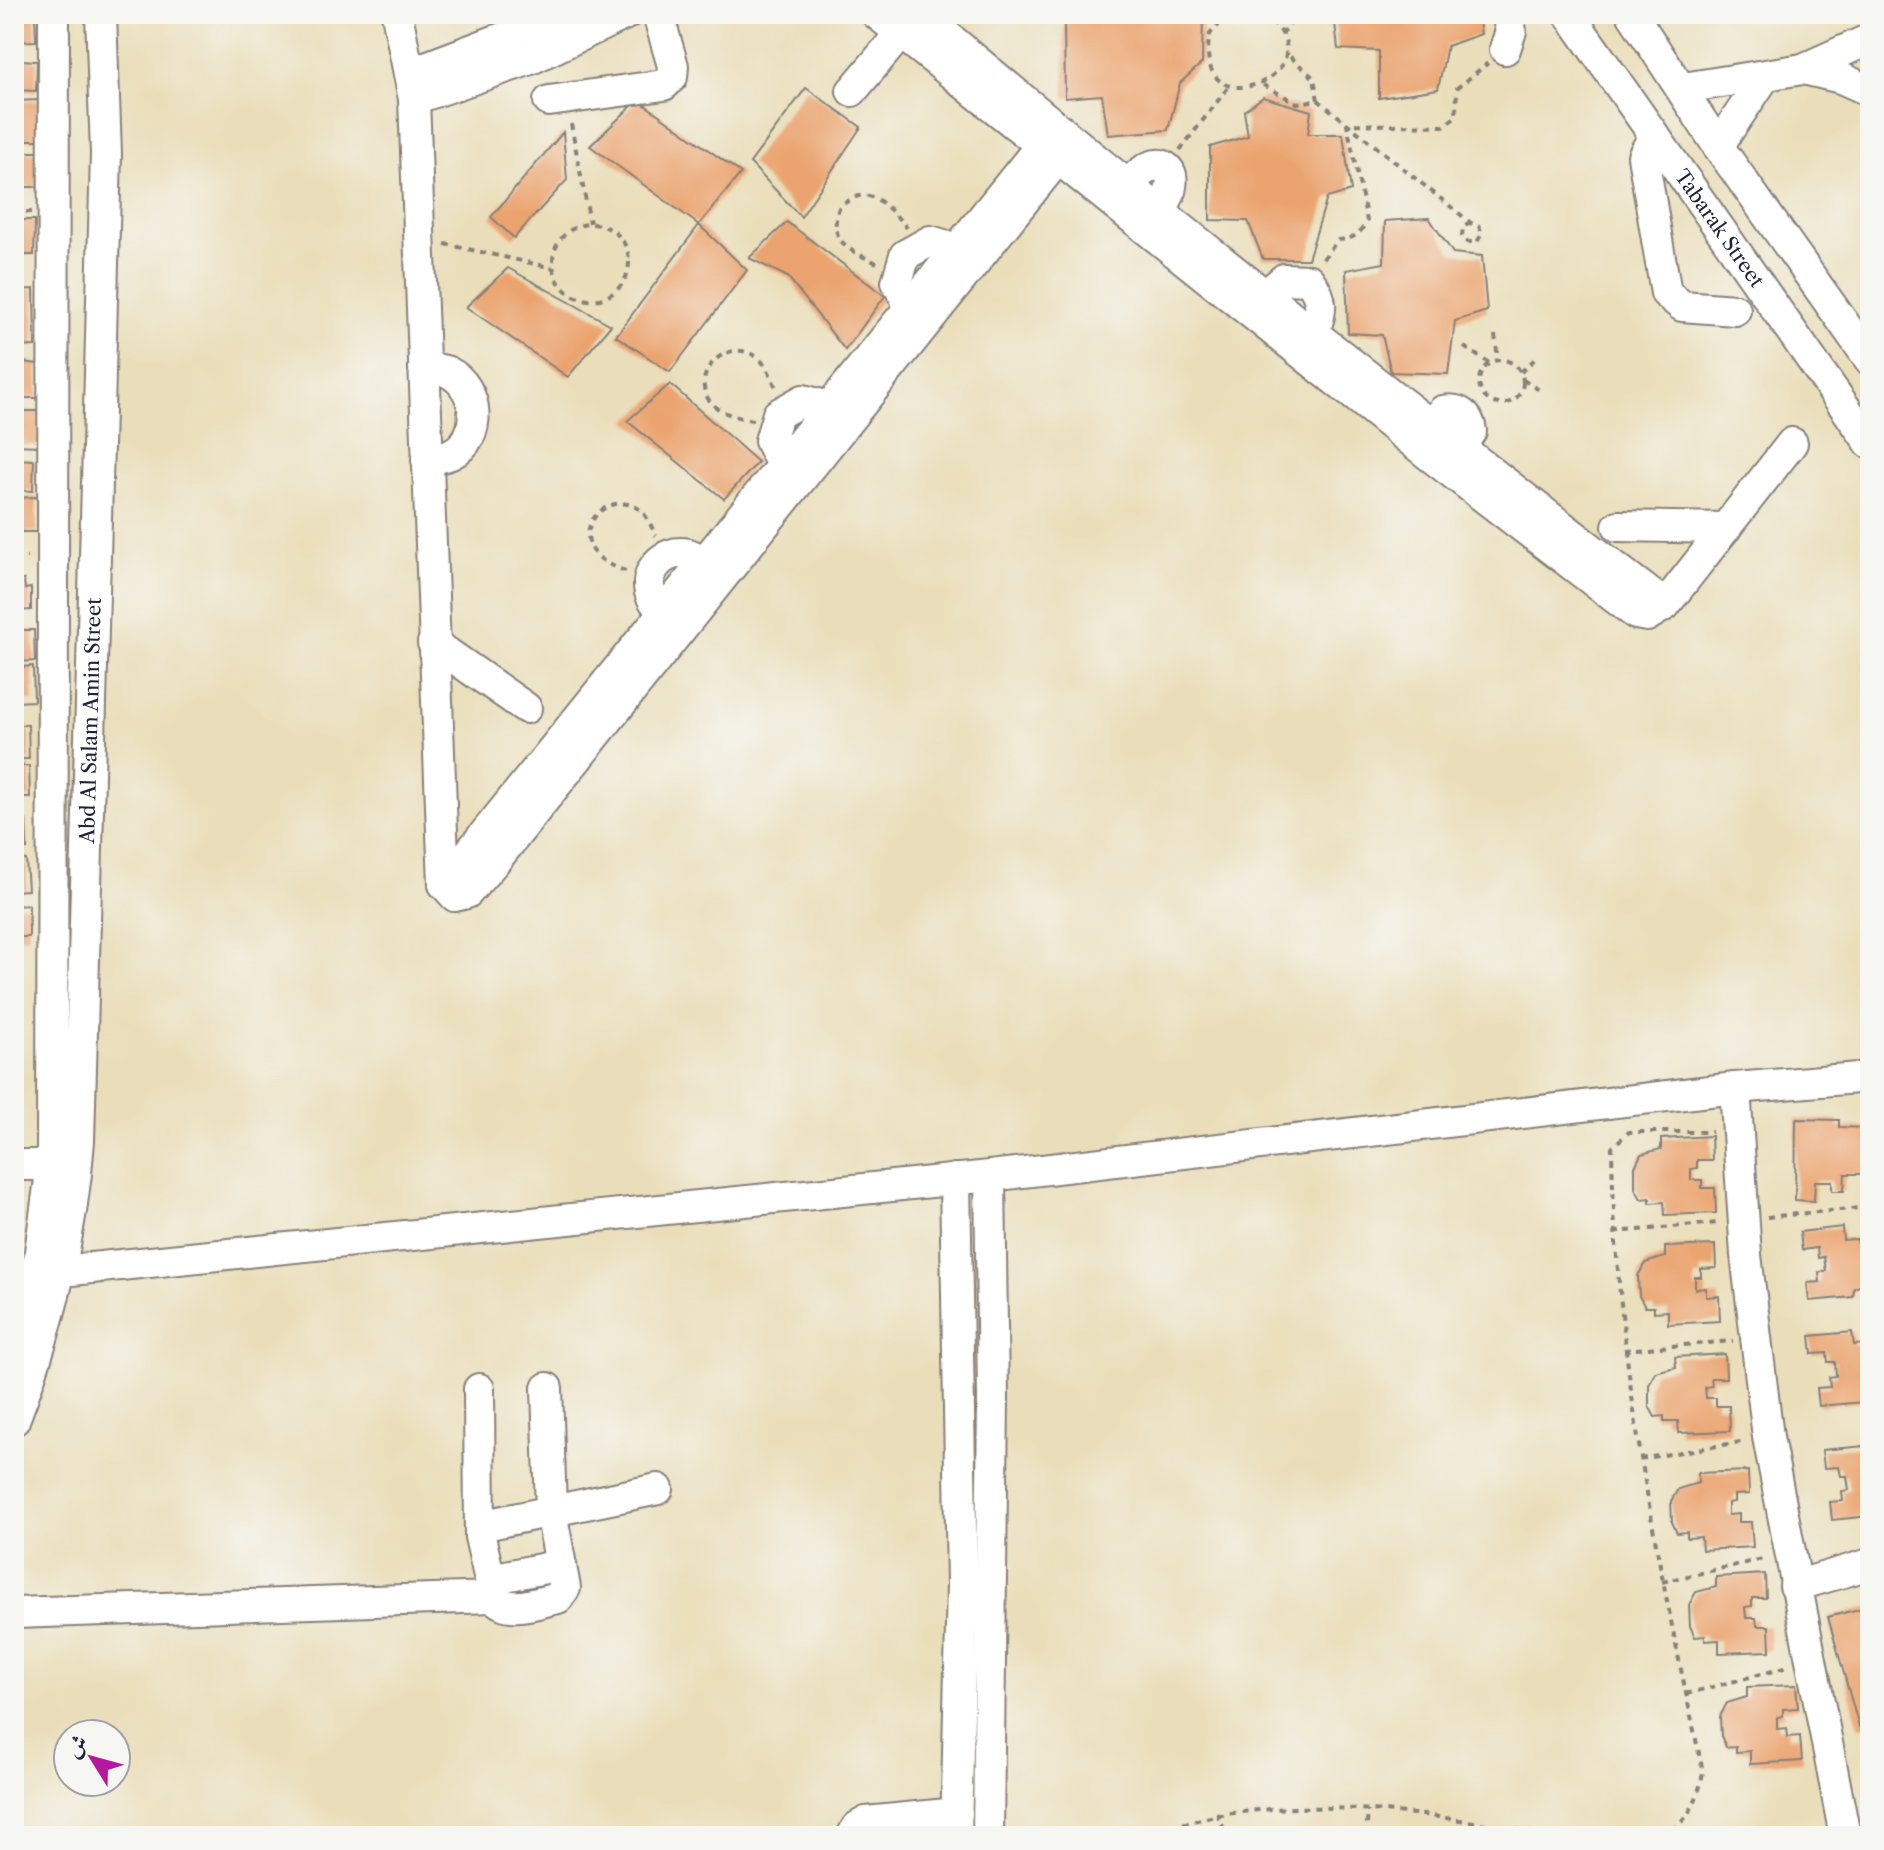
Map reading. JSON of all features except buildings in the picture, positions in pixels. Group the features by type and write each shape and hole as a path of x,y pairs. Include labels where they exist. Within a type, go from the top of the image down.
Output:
{"street":[{"name":"Abd Al Salam Amin Street","path":"14,1347 39,1259 52,1165 54,14"},
{"name":"Abd Al Salam Amin Street","path":"14,1420 62,1271 76,1189 82,1092 106,154 101,14"},
{"path":"397,14 412,86 444,884 455,896 467,893 674,620 1056,144"},
{"path":"412,86 566,14"},
{"path":"412,86 531,59 626,14"},
{"path":"558,100 664,85 672,77 673,66 658,14"},
{"path":"877,14 911,24 1625,606 1647,616 1665,605 1792,443"},
{"path":"1505,49 1511,31 1507,14"},
{"name":"Tabarak Street","path":"1569,14 1870,443"},
{"path":"1632,14 1718,146 1870,360"},
{"path":"852,91 911,24"},
{"path":"1683,88 1764,78 1803,69 1870,39"},
{"path":"1803,69 1841,78 1870,91"},
{"path":"1718,146 1764,78"},
{"path":"1654,136 1643,156 1666,293 1682,306 1735,310"},
{"path":"1056,144 1129,185 1431,427 1665,605"},
{"path":"714,570 782,465 957,249 1056,144"},
{"path":"54,153 106,154"},
{"path":"1129,185 1141,169 1153,165 1166,168 1173,178 1173,192 1161,210"},
{"path":"910,307 899,291 897,272 905,255 920,243 939,241 957,249"},
{"path":"1267,294 1284,279 1309,280 1320,296 1322,310 1314,332"},
{"path":"1777,308 1816,283"},
{"path":"424,368 448,372 467,387 475,411 470,435 453,453 427,460"},
{"path":"782,465 770,441 779,415 803,400 829,407"},
{"path":"1618,526 1726,528"},
{"path":"674,620 652,597 659,566 687,553 714,570"},
{"path":"433,643 526,708"},
{"path":"62,1271 990,1176 1735,1088 1870,1077"},
{"path":"1735,1088 1746,1255 1768,1437 1845,1836"},
{"path":"14,1165 52,1165"},
{"path":"988,1836 993,1413 990,1176"},
{"path":"852,1836 857,1827 866,1822 957,1825 962,1568 955,1179"},
{"path":"479,1389 480,1526 492,1588 500,1604 511,1607 558,1598 565,1588 551,1511 547,1388"},
{"path":"480,1526 658,1489"},
{"path":"1795,1586 1870,1564"},
{"path":"14,1613 492,1588"}],"path":[{"path":"1229,14 1210,34 1207,49 1209,64 1217,77 1230,85 1246,89 1262,85 1282,65 1285,52 1282,35 1274,22 1263,14"},
{"path":"1282,35 1296,14"},
{"path":"1347,124 1436,126 1452,122 1458,108 1457,88 1505,49"},
{"path":"1285,52 1314,78 1318,100 1471,223 1479,226 1482,234 1477,242 1468,242 1462,236 1463,227 1471,223"},
{"path":"1166,168 1230,85"},
{"path":"1262,85 1297,103 1318,100"},
{"path":"558,100 590,223"},
{"path":"1309,280 1332,246 1361,232 1367,221 1347,124"},
{"path":"897,272 841,244 835,233 839,208 861,195 874,197 885,203 920,243"},
{"path":"590,223 606,226 619,235 627,249 629,265 625,280 614,292 600,299 584,300 569,294 558,283 553,268 554,251 561,237 574,227 590,223"},
{"path":"419,238 553,268"},
{"path":"1495,335 1498,360"},
{"path":"1464,347 1489,363"},
{"path":"734,350 750,352 763,362 779,415 731,417 716,410 706,398 703,382 708,367 719,355 734,350"},
{"path":"1521,372 1537,357"},
{"path":"1507,360 1521,372 1522,390 1509,402 1491,401 1480,387 1483,370 1489,363 1507,360"},
{"path":"1523,380 1541,391"},
{"path":"613,504 628,504 642,511 659,566 604,564 593,553 588,539 590,524 599,512 613,504"},
{"path":"1662,1836 1673,1831 1698,1803 1703,1772 1639,1459 1624,1350 1614,1232 1612,1147 1629,1132 1710,1129 1715,1137"},
{"path":"1624,1350 1756,1339"},
{"path":"1639,1459 1768,1437"},
{"path":"1662,1582 1789,1553"},
{"path":"1686,1694 1810,1662"},
{"path":"1366,1836 1368,1811"},
{"path":"1149,1836 1217,1813 1368,1811 1454,1817 1553,1836"},
{"path":"1217,1813 1227,1836"}]}
